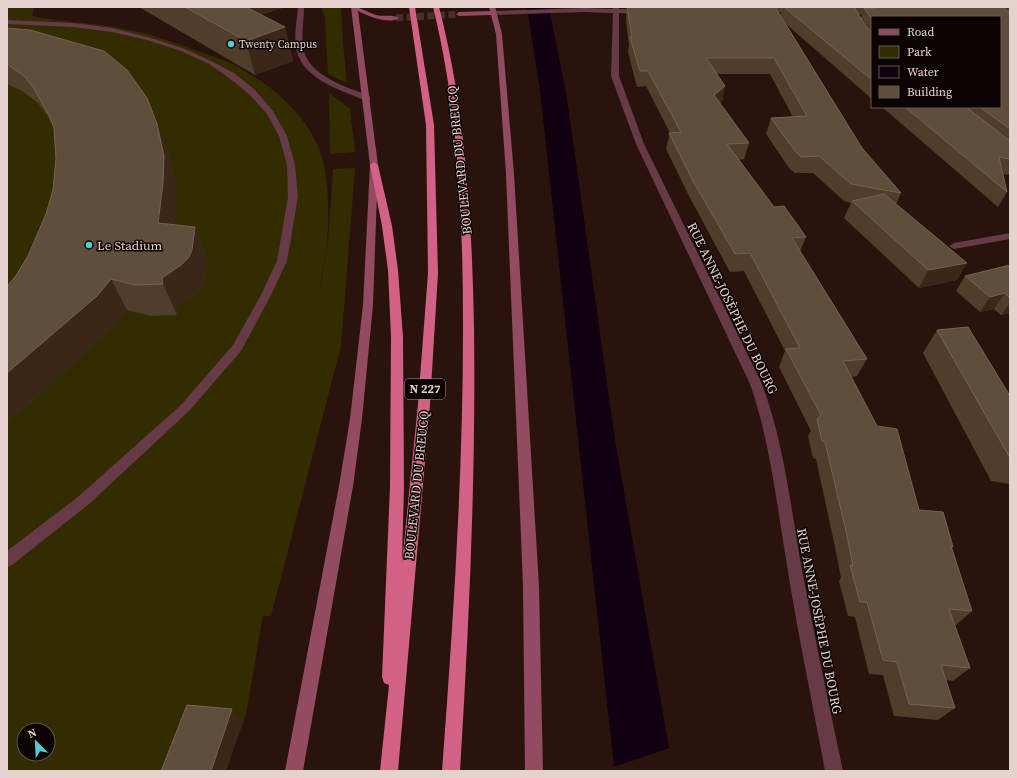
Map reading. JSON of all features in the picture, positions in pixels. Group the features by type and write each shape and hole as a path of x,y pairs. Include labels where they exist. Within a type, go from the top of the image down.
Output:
{"highway":[{"name":"BOULEVARD DU BREUCQ","path":"388,771 424,404 433,273 430,126 412,7"},
{"name":"BOULEVARD DU BREUCQ","path":"436,7 448,59 459,136 467,242 470,381 462,600 451,771"},
{"path":"374,165 387,226 392,263 397,337 397,486 388,771"}],"main road":[{"path":"294,771 346,486 356,419 368,305 374,165 367,98 354,7"},
{"path":"354,7 376,17 396,18"},
{"path":"460,14 493,10 498,34 504,94 510,174 531,586 534,771"}],"street":[{"path":"301,7 300,50 306,63 320,76 367,98"},
{"path":"493,10 525,12 616,9 654,12"},
{"name":"RUE ANNE-JOSÈPHE DU BOURG","path":"616,9 615,76 640,144 707,286 756,384 765,406 772,432 793,560 834,771"},
{"path":"7,22 73,25 112,30 149,39 183,50 211,63 231,75 252,92 270,113 283,136 291,165 293,197 282,261 266,295 237,348 185,408 84,500 7,560"},
{"path":"954,246 1010,236"}],"green space":[{"name":"Le Stadium","path":"7,7 34,7 32,16 52,20 103,25 145,33 222,59 251,75 280,96 304,122 321,153 325,170 328,197 328,225 320,291 328,242 333,169 355,168 341,346 271,616 263,616 246,714 226,771 7,771"},
{"path":"321,7 341,7 347,83 328,74 325,18"},
{"path":"329,93 350,109 355,152 330,154"}],"water":[{"path":"527,7 549,7 567,98 615,440 669,748 614,767 540,91"}],"building":[{"path":"185,7 246,7 285,27 246,41"},
{"path":"627,7 775,7 862,148 901,193 851,184 819,156 801,157 795,151 771,118 807,116 774,58 706,58 725,86 714,95 749,143 727,144 774,207 784,206 806,237 792,238 867,359 843,361 877,426 897,429 919,510 943,512 953,547 951,546 972,611 949,609 970,668 941,665 955,708 909,704 897,662 883,660 867,602 860,602 850,565 853,566 846,531 825,442 822,441 817,419 821,415 786,349 800,348 750,253 735,254 693,181 669,133 681,132 648,71 640,71 630,37 632,37"},
{"path":"784,7 854,7 866,27 871,31 871,79"},
{"path":"1005,7 1005,11 1010,11 1010,129 981,108 1001,108 1001,16 871,16 871,18 864,8"},
{"name":"Le Stadium","path":"7,28 30,30 104,51 127,70 147,98 157,124 164,156 163,183 158,223 195,227 192,250 189,257 181,265 162,278 163,284 135,285 111,279 97,296 7,373 7,286 15,277 28,256 46,214 53,190 56,158 54,128 50,117 33,87 24,76 7,64"},
{"path":"906,108 967,108 1010,141 1010,159 999,157 1007,192"},
{"path":"884,194 967,263 928,270 852,201"},
{"path":"1010,265 1010,298 1005,293 990,297 965,276"},
{"path":"968,327 1010,396 1010,458 937,330"},
{"path":"187,705 232,709 211,771 161,771"}],"tunnel":[{"path":"396,18 459,14"}],"place":[{"name":"Twenty Campus","path":"231,44"},
{"name":"Le Stadium","path":"89,245"}]}
